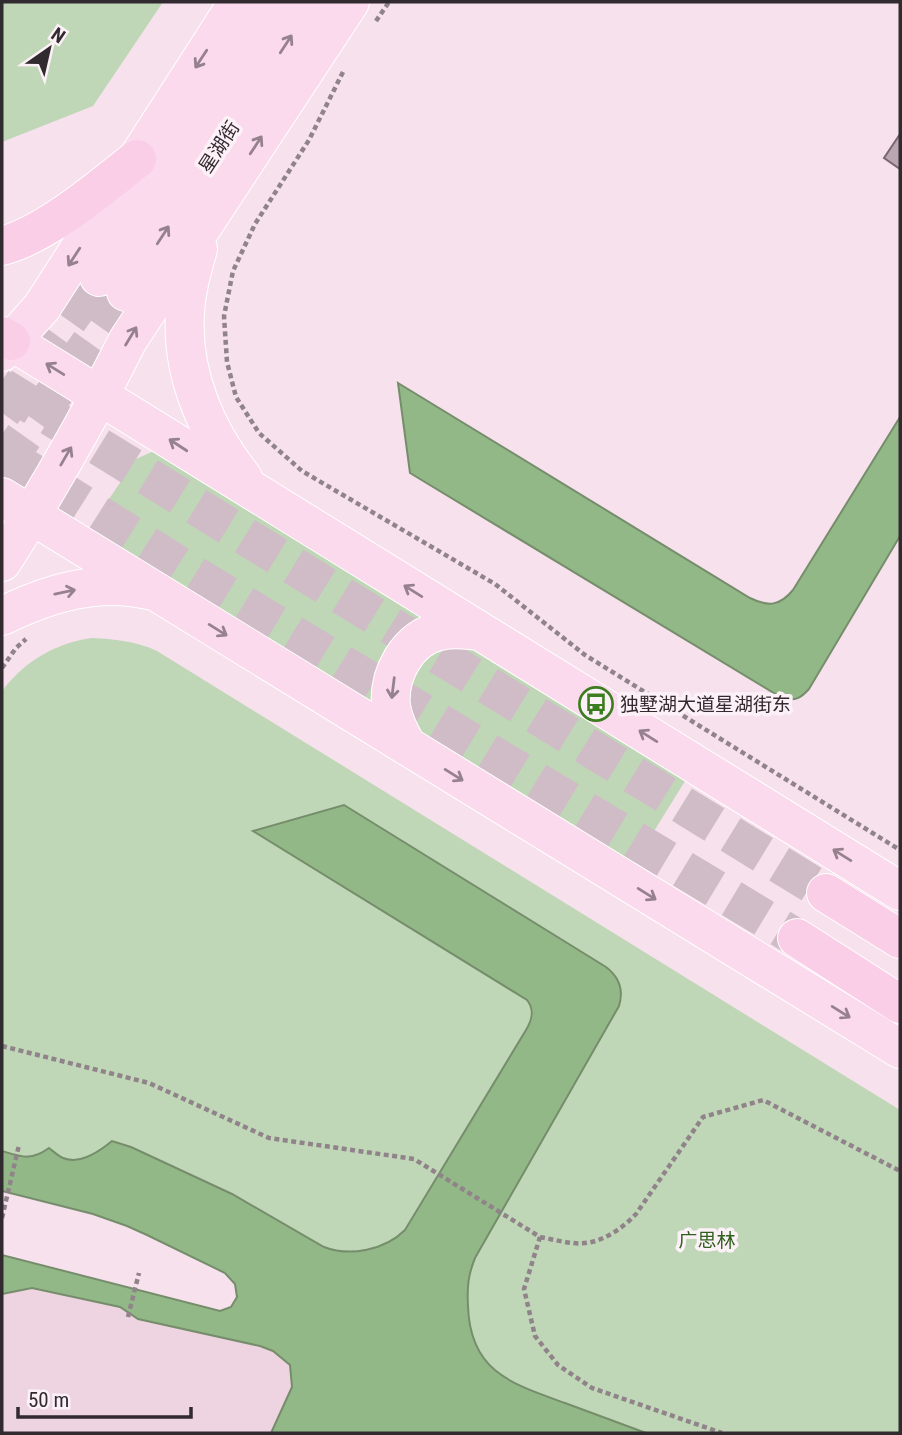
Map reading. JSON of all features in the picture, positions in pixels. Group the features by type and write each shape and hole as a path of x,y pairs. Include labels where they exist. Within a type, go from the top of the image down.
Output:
{"highway":[{"path":"2,246 44,228 137,159"},
{"path":"826,892 900,939"},
{"path":"797,939 900,1004"}],"main road":[{"path":"238,2 42,307 5,343 100,396 900,891"},
{"name":"星湖街","path":"276,2 112,284 313,2"},
{"path":"2,562 17,507 100,396 128,340 206,220 362,13"},
{"path":"206,220 190,276 184,312 190,373 213,433 229,460 255,494"},
{"path":"17,507 900,1049"},
{"path":"2,617 43,598 66,591 94,587 126,587 160,594"},
{"path":"408,746 397,727 391,707 391,688 397,667 405,654 437,631 458,628 478,631"}],"path":[{"path":"362,13 389,2"},
{"path":"345,67 309,140 255,224 233,271 224,316 227,362 236,397 259,433 302,471 495,584 585,655 900,850"},
{"path":"2,1046 149,1083 269,1138 414,1159 540,1237 576,1244 603,1238 625,1226 703,1117 763,1100 900,1171"},
{"path":"2,1218 19,1145"},
{"path":"540,1237 524,1289 535,1336 558,1365 592,1388 722,1433"},
{"path":"128,1317 139,1273"}],"shaded area":[{"path":"398,383 750,598 768,604 778,602 793,590 900,417 900,536 809,689 797,698 782,698 410,473"},
{"path":"344,805 606,967 617,980 621,989 619,1006 475,1258 468,1282 468,1306 477,1346 497,1372 528,1389 646,1433 271,1433 292,1387 290,1365 273,1351 138,1319 120,1307 32,1288 2,1294 2,1255 220,1311 231,1307 237,1297 235,1284 225,1273 147,1235 93,1214 2,1191 2,1151 26,1157 37,1155 49,1148 63,1158 76,1160 96,1153 112,1141 131,1147 232,1194 324,1247 334,1250 367,1250 388,1242 405,1230 526,1030 532,1011 527,1000 253,831"},
{"path":"32,1288 120,1307 138,1319 266,1347 287,1362 354,1433 2,1433 2,1294"}],"green space":[{"path":"2,2 163,2 93,106 2,142"},
{"path":"154,451 428,614 378,709 100,541 98,530 101,511 136,459"},
{"name":"广思林","path":"92,638 125,641 157,651 900,1110 900,1433 646,1433 522,1387 502,1376 486,1361 472,1338 468,1312 470,1270 479,1249 619,1006 622,998 620,985 527,1000 531,1005 531,1021 405,1230 388,1242 367,1250 345,1251 324,1247 232,1194 113,1141 90,1156 77,1160 62,1157 49,1148 37,1155 26,1157 2,1151 2,691 20,671 41,656 65,644"},
{"path":"470,644 690,773 630,870 417,739 405,712 413,668 433,651"}],"building":[{"path":"900,134 900,169 884,158"}],"tunnel":[{"path":"2,413 99,277"},
{"path":"2,467 126,292"},
{"path":"2,387 826,893"},
{"path":"2,453 193,574 797,938"}],"place":[{"name":"独墅湖大道星湖街东","path":"596,704"}]}
